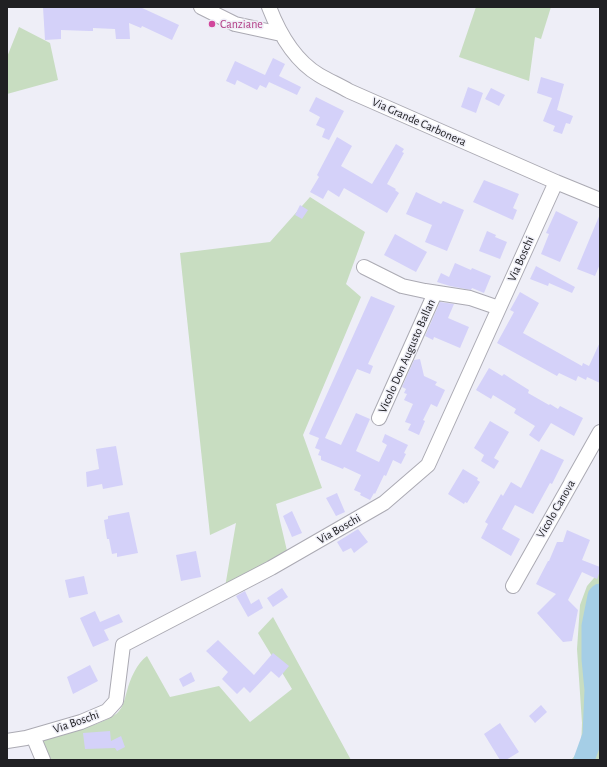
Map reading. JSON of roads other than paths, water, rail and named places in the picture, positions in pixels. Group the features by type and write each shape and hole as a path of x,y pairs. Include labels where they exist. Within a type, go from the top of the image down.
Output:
{"street":[{"path":"201,7 235,24 281,34"},
{"name":"Via Grande Carbonera","path":"269,7 281,34 298,58 318,74 349,91 600,200"},
{"name":"Via Boschi","path":"7,741 34,736 81,722 107,711 116,701 123,645 271,568 384,503 428,465 556,182"},
{"name":"Vicolo Don Augusto Ballan","path":"364,267 402,286 470,298 498,308"},
{"name":"Vicolo Don Augusto Ballan","path":"379,418 435,293"},
{"name":"Vicolo Canova","path":"512,586 600,432"},
{"path":"34,736 43,760"}],"waterway":[{"path":"584,760 593,735 595,690 592,659 592,626 598,596 600,594"}],"place":[{"name":"Canziane","path":"212,24"}]}
